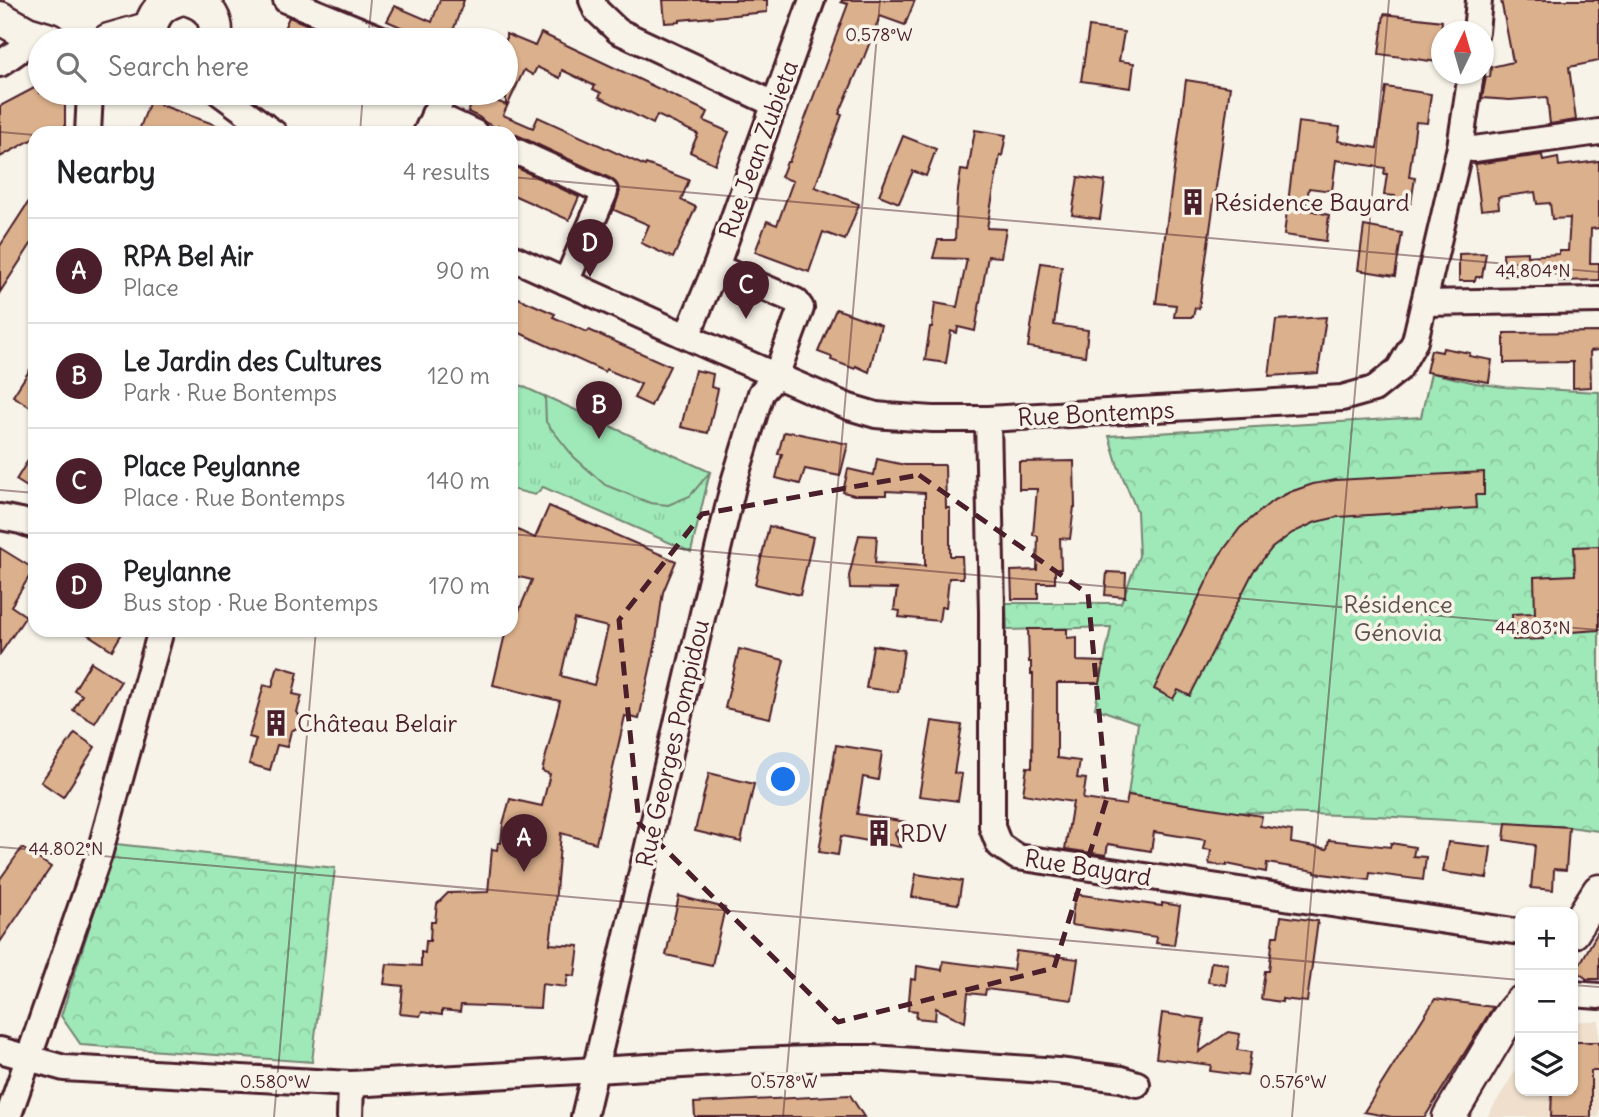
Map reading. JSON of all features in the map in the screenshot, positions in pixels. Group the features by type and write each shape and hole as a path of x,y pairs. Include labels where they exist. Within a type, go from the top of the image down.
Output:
{"street":[{"path":"152,28 157,12 164,5 176,0"},
{"path":"286,0 355,28"},
{"path":"592,0 596,10 618,31 774,104"},
{"name":"Rue Jean Zubieta","path":"687,336 716,267 812,0"},
{"path":"1477,21 1479,0"},
{"path":"0,64 19,51 26,30"},
{"name":"Rue Bontemps","path":"518,260 776,376 849,407 876,415 988,419 1342,398 1374,389 1399,369 1415,341 1460,147 1469,84"},
{"path":"88,126 89,105"},
{"path":"237,105 265,126"},
{"path":"435,113 461,126"},
{"path":"1460,147 1474,149 1599,132"},
{"path":"518,152 605,191 566,282"},
{"name":"Rue Georges Pompidou","path":"584,1117 734,482 761,393 776,376 801,308 796,301 716,267"},
{"path":"1424,303 1599,300"},
{"name":"Rue Bayard","path":"988,419 992,612 992,827 999,845 1017,857 1515,931"},
{"path":"0,517 28,524"},
{"path":"8,1117 99,855 159,637"},
{"path":"1578,924 1599,891"},
{"path":"1578,994 1599,996"},
{"path":"1449,1117 1515,1009"},
{"path":"1470,1117 1515,1043"},
{"path":"0,1050 64,1068 351,1084 751,1061 872,1058 1058,1071 1121,1079 1137,1084"},
{"path":"350,1117 351,1084"}],"highlighted area":[{"path":"919,475 1088,594 1107,798 1054,968 838,1022 639,823 619,620 702,514"}],"shaded area":[{"path":"1578,1021 1599,1021 1599,1117 1487,1117 1515,1071 1515,1096 1578,1096"}],"green space":[{"name":"Résidence Génovia","path":"1431,373 1504,387 1599,392 1599,831 1377,816 1235,812 1128,795 1138,723 1095,708 1111,627 1007,630 1006,603 1121,603 1139,556 1137,511 1109,436 1421,417"},
{"path":"518,384 710,472 691,552 543,487 535,495 518,491"},
{"path":"545,396 710,472 690,496 668,505 650,503 605,485 574,457 546,422"},
{"path":"116,844 335,868 312,1062 81,1045 61,1016"}],"building":[{"path":"440,0 464,0 454,28 403,28 387,21 395,6 432,22"},
{"path":"663,0 767,0 767,12 665,23"},
{"path":"915,0 905,25 880,16 839,114 842,115 815,187 859,204 845,240 823,232 809,272 755,252 767,221 777,225 793,181 781,177 848,4 841,2"},
{"path":"1501,0 1599,0 1599,61 1569,67 1576,120 1550,124 1547,97 1510,100 1482,98 1485,84 1494,84 1494,66 1513,62"},
{"path":"1384,14 1442,21 1431,21 1431,61 1379,54"},
{"path":"289,17 316,28 284,28"},
{"path":"1089,27 1124,32 1119,61 1134,63 1131,88 1081,81"},
{"path":"541,33 708,112 704,121 729,132 715,164 690,152 698,134 657,115 653,124 599,97 601,93 593,89 595,86 562,70 560,78 537,67 533,75 524,70 518,83 518,39 535,46"},
{"name":"Résidence Bayard","path":"1186,80 1230,87 1199,309 1195,308 1193,317 1174,317 1176,305 1156,303"},
{"path":"1386,87 1431,94 1427,123 1416,122 1409,177 1415,178 1411,203 1395,201 1395,196 1384,195 1387,174 1384,174 1385,168 1336,160 1332,191 1309,188 1305,209 1329,215 1326,241 1284,235 1298,122 1340,127 1338,141 1377,148"},
{"path":"28,91 28,105 65,105 65,126 28,126 28,142 0,157 0,106"},
{"path":"148,105 161,105 219,126 141,126"},
{"path":"471,105 508,105 503,115 533,128 538,117 645,166 646,164 689,180 681,200 696,207 673,258 641,243 649,225 614,210 620,191 612,179 518,135 518,126 493,126 468,112"},
{"path":"975,130 1006,135 987,228 1006,229 1001,257 988,256 975,331 958,327 957,333 951,331 946,363 925,360 935,303 957,307 967,259 933,258 938,240 955,240 961,170 968,171"},
{"path":"903,136 936,149 926,176 913,171 899,203 879,195"},
{"path":"1542,155 1543,161 1558,158 1559,166 1599,161 1599,228 1591,229 1590,263 1599,263 1599,280 1559,281 1559,274 1504,276 1503,253 1527,252 1527,256 1568,251 1570,218 1552,219 1550,203 1537,204 1535,192 1498,197 1499,208 1481,210 1475,164"},
{"path":"518,168 579,197 569,220 518,197"},
{"path":"1078,177 1105,181 1100,219 1072,215"},
{"path":"28,203 28,249 0,292 0,246"},
{"path":"1364,226 1402,233 1395,276 1358,270"},
{"path":"1486,253 1482,277 1476,277 1475,281 1459,281 1459,254"},
{"path":"1041,263 1062,266 1054,325 1088,330 1085,356 1028,347"},
{"path":"518,298 555,314 553,317 670,366 651,406 634,398 641,384 606,369 605,372 518,332"},
{"path":"836,309 881,325 869,372 831,360 832,357 818,352"},
{"path":"1326,317 1318,373 1269,376 1276,320"},
{"path":"1599,332 1599,350 1590,351 1591,387 1573,388 1573,362 1504,363 1504,333"},
{"path":"1443,348 1492,360 1489,382 1426,372 1431,350 1442,352"},
{"path":"695,370 713,374 711,387 718,389 708,433 681,427"},
{"path":"28,373 28,406 13,396"},
{"path":"784,432 848,444 840,476 805,469 800,484 776,478 782,454 778,454"},
{"path":"877,459 905,465 945,465 946,508 950,508 950,556 962,556 963,578 949,578 946,607 941,607 939,621 899,617 900,611 894,610 897,589 850,588 849,576 859,535 877,536 875,563 925,566 925,493 886,491 886,495 854,495 843,492 848,469 874,475"},
{"path":"28,460 28,488 16,480"},
{"path":"1074,461 1075,507 1070,539 1060,538 1061,569 1055,569 1055,583 1038,583 1038,599 1012,599 1011,571 1037,570 1038,536 1033,535 1037,489 1019,489 1019,462"},
{"path":"1484,472 1484,495 1475,495 1476,508 1338,517 1316,522 1292,533 1272,548 1253,572 1190,696 1178,690 1173,699 1154,689 1219,556 1240,528 1271,502 1313,484 1336,480"},
{"path":"549,506 676,561 663,592 655,647 639,719 625,716 596,843 561,833 550,944 579,946 575,976 568,975 566,987 542,984 540,1008 461,1005 460,1012 442,1010 442,1015 422,1012 420,1016 400,1014 403,986 384,984 387,964 421,966 421,952 425,953 426,941 430,941 431,922 435,922 437,904 448,893 488,892 492,849 497,850 498,843 501,843 510,799 542,806 550,774 542,771 560,701 493,685 504,637 518,637 518,613 532,580 518,577 518,530 535,538","holes":["574,619 608,627 594,685 561,676"]},
{"path":"769,526 813,537 800,595 755,584"},
{"path":"1599,546 1599,630 1543,634 1543,639 1513,640 1512,614 1535,613 1534,577 1575,575 1574,547"},
{"path":"0,548 28,565 28,579 11,606 26,616 0,654"},
{"path":"1107,572 1126,573 1125,597 1105,595"},
{"path":"1028,629 1067,629 1067,638 1077,637 1077,661 1104,662 1100,683 1057,683 1057,758 1080,761 1077,778 1086,779 1083,799 1126,805 1128,795 1262,816 1260,826 1292,831 1291,843 1327,849 1329,840 1415,847 1413,856 1426,857 1423,880 1370,873 1369,880 1267,863 1266,872 1227,864 1209,864 1211,850 1203,849 1205,840 1154,832 1151,851 1108,844 1106,855 1065,849 1073,802 1023,794 1027,767 1032,768 1033,674 1029,662"},
{"path":"92,637 120,637 112,650"},
{"path":"873,645 904,650 898,692 866,688"},
{"path":"739,649 784,660 770,718 725,708"},
{"path":"91,662 121,681 95,723 73,710 82,695 74,690"},
{"name":"Château Belair","path":"278,666 298,672 293,694 302,696 297,712 300,717 297,728 291,731 287,747 277,745 270,770 249,764 256,739 249,737 264,685 272,687"},
{"path":"932,721 962,725 954,773 962,774 958,801 919,796"},
{"path":"75,733 95,747 63,797 41,782"},
{"path":"836,745 882,752 878,780 863,777 857,814 906,822 895,833 900,847 841,836 838,855 819,852"},
{"path":"709,773 754,784 741,842 695,831"},
{"path":"1506,823 1569,827 1566,870 1554,869 1553,890 1531,888 1535,845 1504,840"},
{"path":"1448,842 1491,847 1487,878 1443,872"},
{"path":"22,848 51,867 0,942 0,879"},
{"path":"916,874 962,881 958,904 912,897"},
{"path":"1075,894 1180,906 1174,945 1156,943 1157,937 1071,925"},
{"path":"679,896 725,908 712,965 666,955"},
{"path":"1281,916 1318,921 1307,1002 1261,999 1265,971 1269,971 1273,936 1278,936"},
{"path":"1599,930 1599,979 1587,979 1578,972 1578,967"},
{"path":"1016,951 1078,959 1072,1000 986,989 985,995 968,993 965,1022 936,1008 935,1020 916,1018 917,1011 908,1010 911,979 916,980 917,966 942,970 943,961 1013,970"},
{"path":"1211,962 1228,964 1226,985 1208,982"},
{"path":"1435,999 1493,1007 1425,1117 1392,1117 1364,1112"},
{"path":"1162,1013 1204,1019 1199,1052 1228,1032 1240,1034 1237,1050 1251,1052 1247,1076 1210,1071 1211,1065 1156,1058"},
{"path":"1578,1042 1599,1042 1599,1071 1591,1071 1591,1117 1551,1117 1552,1096 1578,1096"},
{"path":"850,1095 864,1117 695,1117 694,1103"}],"place":[{"name":"Résidence Bayard","path":"1193,202"},
{"name":"Peylanne","path":"590,277"},
{"name":"Place Peylanne","path":"746,319"},
{"name":"Le Jardin des Cultures","path":"599,439"},
{"name":"Château Belair","path":"276,723"},
{"name":"RDV","path":"879,833"},
{"name":"RPA Bel Air","path":"524,872"}]}
